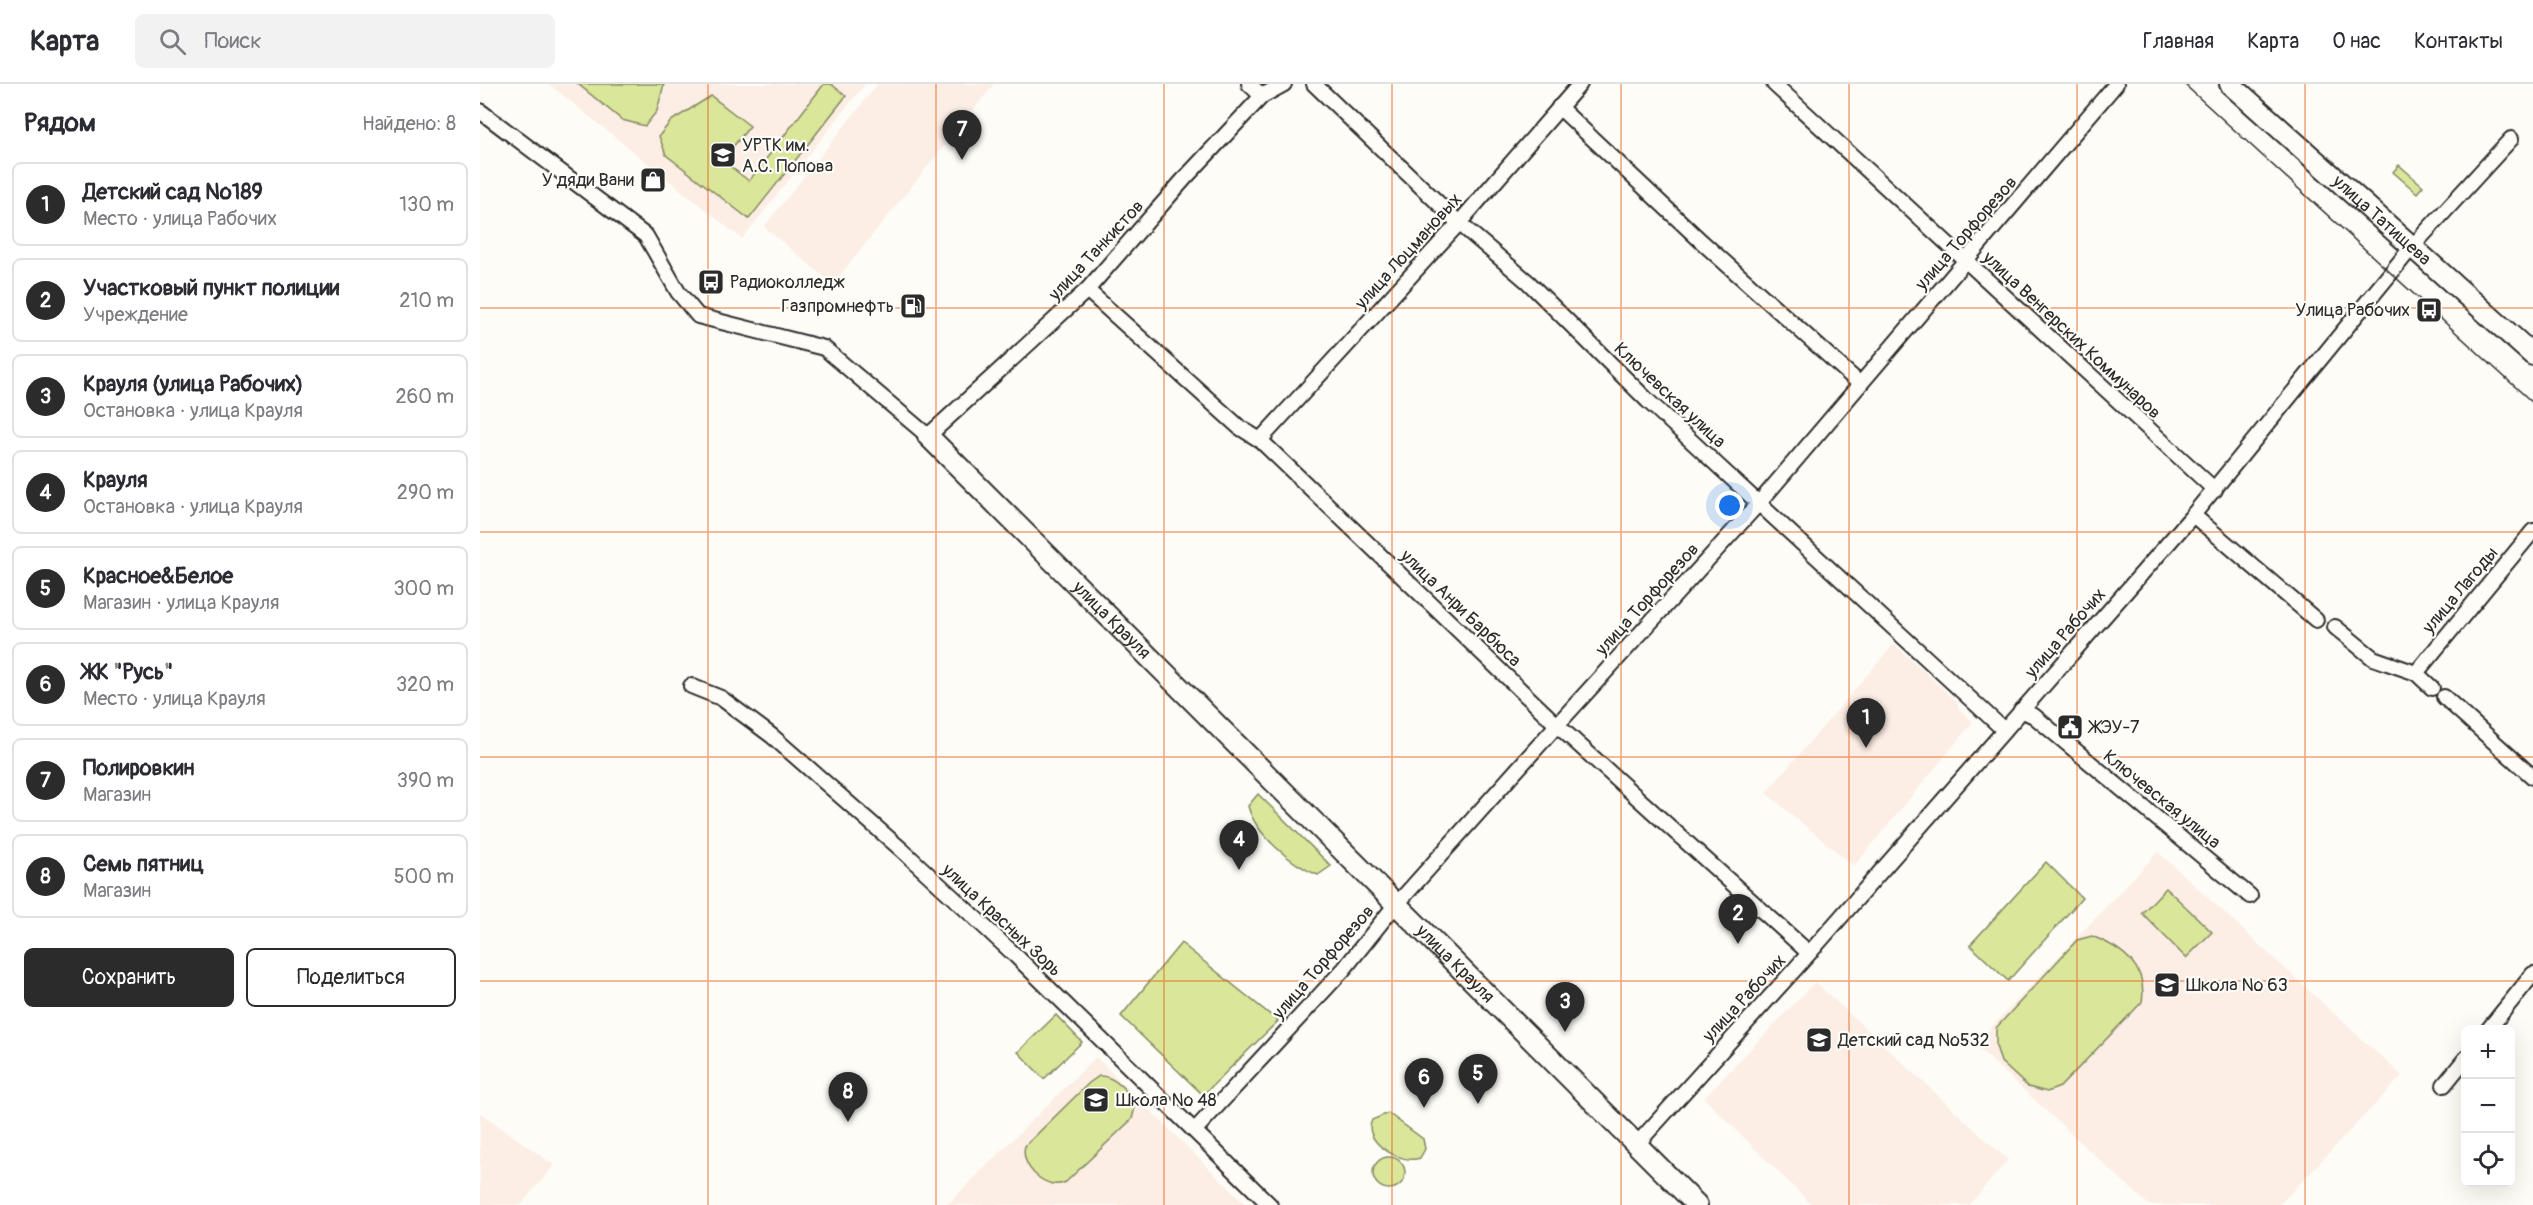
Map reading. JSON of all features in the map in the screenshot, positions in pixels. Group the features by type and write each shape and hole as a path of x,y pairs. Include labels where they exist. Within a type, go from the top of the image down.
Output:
{"street":[{"path":"1249,84 1262,96"},
{"name":"улица Танкистов","path":"928,436 1087,290 1185,178 1262,96 1284,84"},
{"name":"Ключевская улица","path":"1314,84 1459,223 1528,282 1648,401 2004,730"},
{"name":"улица Лоцмановых","path":"1260,440 1459,223 1580,84"},
{"name":"улица Венгерских Коммунаров","path":"1774,84 2215,490"},
{"name":"улица Торфорезов","path":"1195,1130 1344,969 1397,905 1557,725 1759,503 2116,84"},
{"name":"улица Татищева","path":"2230,84 2533,355"},
{"path":"1558,107 1702,242 1860,383"},
{"name":"улица Крауля","path":"480,111 646,236 678,292 698,316 824,348 928,436 1015,519 1697,1205"},
{"name":"улица Рабочих","path":"1637,1144 1809,953 2215,490 2412,247 2511,139"},
{"name":"улица Анри Барбюса","path":"1087,290 1239,427 1260,440 1557,725 1809,953"},
{"path":"2193,515 2316,620"},
{"name":"улица Лагоды","path":"2416,673 2533,531"},
{"path":"2336,627 2373,658 2416,673 2432,688"},
{"name":"улица Красных Зорь","path":"691,686 721,698 772,736 837,792 1016,956 1270,1205"},
{"path":"2444,697 2533,777"},
{"name":"Ключевская улица","path":"2021,710 2034,716 2250,896"},
{"path":"2491,1025 2533,974"},
{"path":"2444,1085 2461,1064"}],"shaded area":[{"name":"УРТК им. А.С. Попова","path":"549,84 865,84 742,239"},
{"path":"878,84 994,84 833,284 764,227"},
{"path":"1894,644 1957,702 1959,709 1973,722 1854,866 1766,793"},
{"name":"Школа № 63","path":"2158,852 2402,1076 2279,1205 2149,1205 1978,1048 1988,1031"},
{"name":"Детский сад №532","path":"1815,982 2008,1160 1969,1205 1812,1205 1704,1098"},
{"name":"Школа № 48","path":"1096,1057 1246,1205 947,1205"},
{"path":"480,1113 554,1165 521,1205 480,1205"}],"green space":[{"path":"578,84 664,84 657,111 645,126 622,120"},
{"path":"824,84 831,84 846,96 749,219 666,155 659,136 671,121 711,96 750,126 722,160 749,181"},
{"path":"2399,165 2423,186 2417,193 2393,172"},
{"path":"1258,794 1331,866 1318,875 1297,864 1266,838 1252,817 1248,806"},
{"path":"2046,862 2082,898 2008,981 1970,945"},
{"path":"2166,888 2212,932 2186,958 2142,913"},
{"path":"2092,936 2113,946 2131,960 2141,978 2142,1002 2060,1087 2047,1092 2028,1087 2001,1062 1996,1046 1996,1028 2077,940"},
{"path":"1181,943 1278,1021 1203,1095 1121,1016"},
{"path":"1056,1015 1082,1042 1044,1079 1018,1052"},
{"path":"1099,1076 1110,1078 1126,1091 1135,1107 1132,1119 1066,1182 1059,1184 1043,1180 1030,1169 1024,1154 1025,1146"},
{"path":"1388,1113 1423,1139 1425,1149 1420,1158 1403,1158 1394,1155 1378,1144 1372,1136 1370,1128 1372,1120"},
{"path":"1389,1157 1400,1162 1405,1173 1400,1184 1389,1189 1378,1184 1373,1173 1378,1162"}],"tram line":[{"path":"2184,84 2533,403"}],"place":[{"name":"УРТК им. А.С. Попова","path":"723,155"},
{"name":"Полировкин","path":"962,160"},
{"name":"У дяди Вани","path":"653,180"},
{"name":"Радиоколледж","path":"711,282"},
{"name":"Газпромнефть","path":"913,306"},
{"name":"Улица Рабочих","path":"2429,310"},
{"name":"ЖЭУ-7","path":"2070,727"},
{"name":"Детский сад №189","path":"1866,748"},
{"name":"Крауля","path":"1239,870"},
{"name":"Участковый пункт полиции","path":"1738,944"},
{"name":"Школа № 63","path":"2167,985"},
{"name":"Крауля (улица Рабочих)","path":"1565,1032"},
{"name":"Детский сад №532","path":"1819,1040"},
{"name":"Школа № 48","path":"1096,1100"},
{"name":"Красное&Белое","path":"1478,1104"},
{"name":"ЖК \"Русь\"","path":"1424,1108"},
{"name":"Семь пятниц","path":"848,1122"}]}
